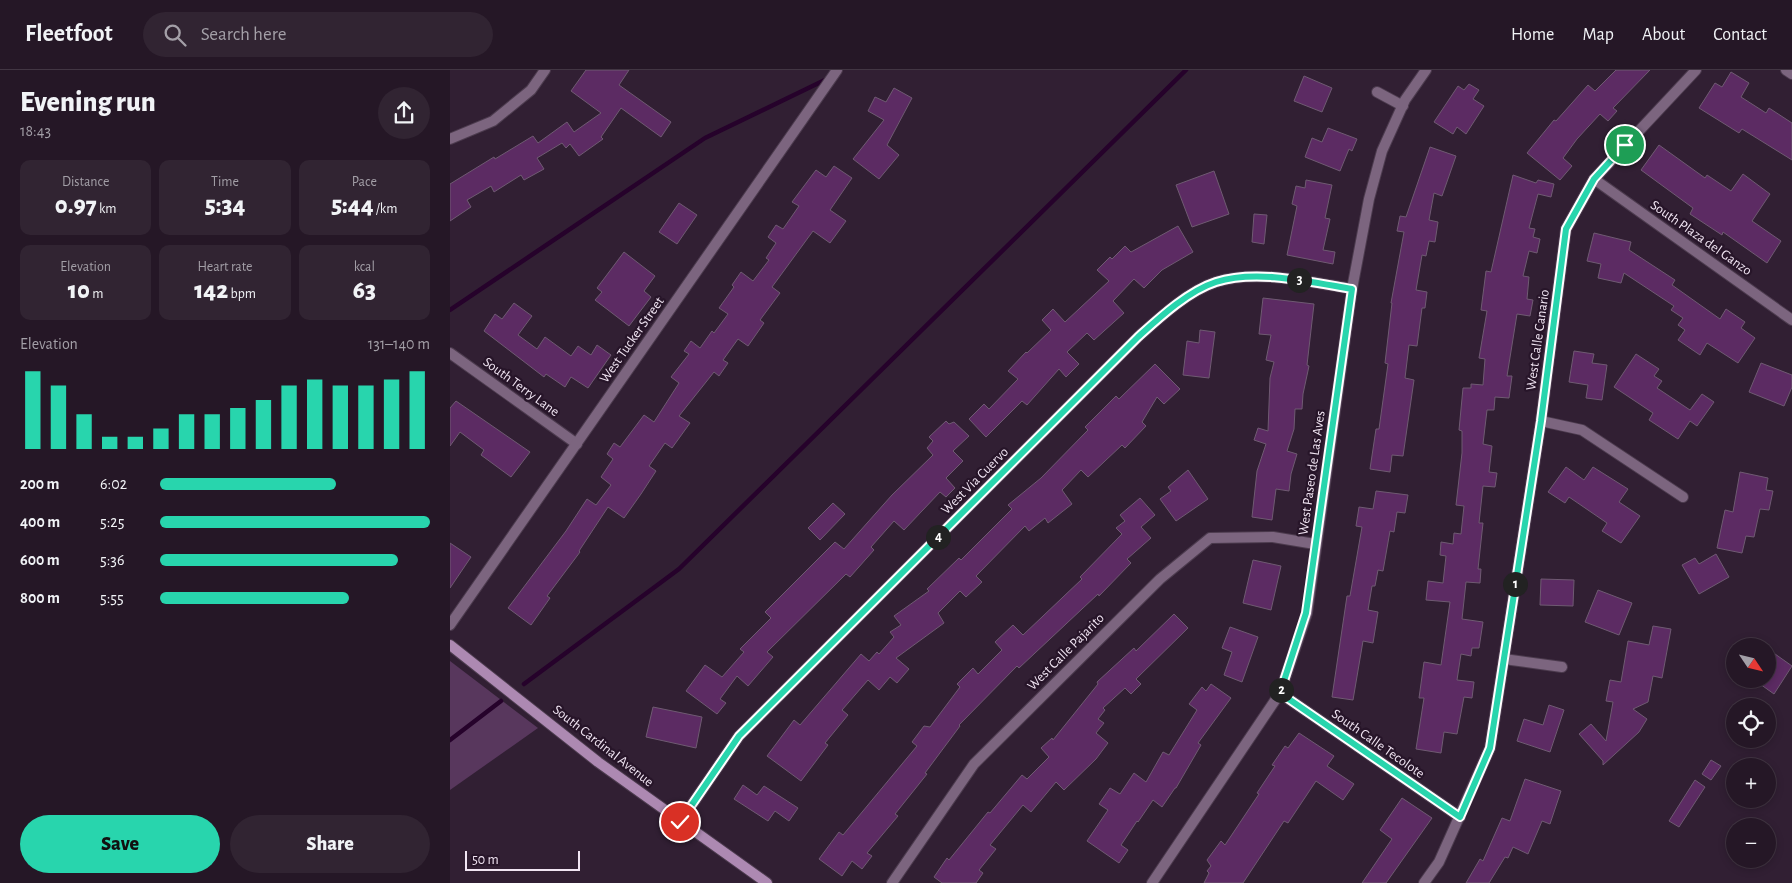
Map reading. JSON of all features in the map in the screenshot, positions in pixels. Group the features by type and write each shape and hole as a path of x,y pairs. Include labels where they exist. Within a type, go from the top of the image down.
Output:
{"main road":[{"name":"South Cardinal Avenue","path":"450,644 598,762 767,883"}],"street":[{"path":"450,140 493,121 531,90 545,70"},
{"name":"West Tucker Street","path":"450,625 837,70"},
{"name":"West Paseo de Las Aves","path":"1152,883 1280,693 1306,613 1352,289 1369,199 1382,151 1403,106 1426,70"},
{"name":"West Calle Canario","path":"1424,883 1438,862 1460,817 1490,748 1541,421 1566,229 1594,179 1696,70"},
{"path":"1786,70 1792,74"},
{"path":"1378,92 1403,106"},
{"name":"South Plaza del Ganzo","path":"1594,179 1792,320"},
{"name":"West Via Cuervo","path":"680,822 739,736 1131,344 1176,304 1216,282 1250,277 1298,280 1352,289"},
{"name":"South Terry Lane","path":"450,353 576,444"},
{"path":"1541,421 1582,430 1683,497"},
{"name":"West Calle Pajarito","path":"892,883 974,764 1160,578 1210,538 1273,537 1316,544"},
{"path":"1504,659 1562,667"},
{"name":"South Calle Tecolote","path":"1280,693 1460,817"}],"shaded area":[{"path":"450,661 538,728 450,790"}],"building":[{"path":"586,70 629,70 619,85 671,122 661,137 621,108 601,137 603,139 579,156 570,144 566,148 562,143 537,158 544,169 524,180 521,175 494,192 491,186 467,200 471,207 450,221 450,184 533,136 538,143 567,122 574,132 601,113 571,91"},
{"path":"1616,70 1650,70 1613,108 1617,111 1608,121 1600,114 1577,139 1563,158 1572,166 1560,180 1527,153 1554,120 1556,121 1588,85 1595,91"},
{"path":"1731,72 1749,83 1741,97 1766,113 1769,108 1792,123 1792,160 1742,129 1739,133 1699,108 1715,83 1722,87"},
{"path":"1304,76 1332,88 1322,112 1294,101"},
{"path":"1469,84 1479,90 1473,99 1484,106 1466,134 1457,127 1453,134 1434,122 1458,86 1464,90"},
{"path":"894,88 912,98 887,145 899,155 879,179 853,159 884,120 868,111 875,97 886,102"},
{"path":"1328,128 1357,139 1352,151 1349,149 1340,171 1305,157 1312,138 1322,142"},
{"path":"1659,145 1705,178 1707,175 1731,191 1743,174 1770,194 1752,221 1781,241 1767,263 1723,232 1722,235 1690,214 1693,208 1641,170"},
{"path":"1430,147 1456,156 1442,196 1434,193 1429,220 1438,222 1435,242 1429,241 1426,256 1422,255 1416,290 1427,292 1425,308 1422,308 1417,346 1409,345 1405,378 1414,380 1403,456 1392,455 1390,472 1370,469 1376,429 1379,429 1388,364 1385,363 1391,303 1404,232 1397,231 1400,216 1406,217"},
{"path":"834,166 852,178 830,210 846,221 830,243 813,231 772,287 780,293 760,320 764,323 748,346 738,339 723,360 728,363 719,376 714,372 679,416 690,423 672,448 665,443 649,466 656,471 624,518 608,507 580,552 547,596 550,598 531,625 508,608 566,531 587,499 596,505 611,485 601,477 613,459 607,454 614,443 620,447 644,415 654,422 679,383 671,377 689,354 684,351 691,341 700,348 712,331 714,333 728,314 719,308 734,287 732,285 741,272 753,281 769,260 766,258 776,243 768,237 776,225 783,229 799,206 792,202 816,170 826,177"},
{"path":"1214,171 1229,214 1192,227 1176,185"},
{"path":"1513,175 1536,183 1538,180 1554,184 1551,197 1538,194 1529,228 1535,229 1533,237 1540,239 1537,253 1529,251 1523,276 1529,277 1527,299 1533,300 1530,316 1517,314 1507,376 1512,376 1509,398 1495,397 1494,410 1487,410 1483,444 1492,446 1489,472 1497,473 1495,487 1483,486 1479,523 1483,523 1478,569 1481,569 1480,583 1466,582 1462,619 1483,622 1479,648 1472,648 1471,656 1461,654 1457,680 1474,682 1472,698 1464,697 1457,734 1444,732 1441,753 1416,749 1424,698 1419,698 1424,662 1441,665 1450,602 1426,600 1428,581 1443,583 1446,556 1440,555 1441,542 1453,544 1454,533 1461,534 1464,506 1456,505 1462,453 1462,431 1459,430 1463,388 1471,388 1471,384 1483,385 1485,359 1479,358 1487,311 1481,310 1486,271 1491,272"},
{"path":"1306,180 1332,185 1325,218 1330,219 1323,250 1335,252 1333,264 1287,255 1297,206 1292,204 1296,186 1305,188"},
{"path":"679,203 697,215 677,244 659,232"},
{"path":"1254,214 1267,215 1264,244 1252,242"},
{"path":"1178,226 1193,252 1162,270 1144,288 1134,279 1113,301 1124,313 1094,340 1087,333 1067,352 1079,364 1066,377 1059,369 1027,405 1022,401 986,437 969,419 984,404 989,409 1018,379 1008,371 1051,330 1042,320 1053,309 1065,322 1109,281 1097,270 1110,257 1112,259 1125,246 1131,252"},
{"path":"1594,233 1631,242 1629,250 1675,280 1672,285 1720,319 1726,309 1745,322 1741,328 1755,338 1738,363 1707,343 1700,355 1678,340 1685,330 1678,325 1683,318 1671,310 1674,306 1624,273 1621,283 1598,278 1601,264 1587,261"},
{"path":"624,252 655,276 644,291 651,297 629,326 595,300 602,292 597,288"},
{"path":"1263,298 1314,304 1307,365 1309,366 1302,409 1295,409 1294,429 1287,451 1297,454 1291,474 1289,491 1276,489 1272,520 1252,517 1257,471 1266,444 1254,440 1258,428 1268,431 1270,378 1274,362 1266,360 1271,335 1259,334"},
{"path":"514,303 532,316 518,335 537,349 545,337 571,356 578,346 591,355 597,345 611,355 588,388 571,377 565,387 546,374 544,377 484,331 495,314 502,319"},
{"path":"1200,330 1215,332 1209,378 1183,375 1187,341 1199,343"},
{"path":"1574,351 1594,354 1592,363 1607,365 1602,400 1586,398 1588,385 1569,382"},
{"path":"1636,354 1659,369 1654,376 1662,381 1657,388 1690,410 1702,394 1714,402 1697,426 1690,421 1678,439 1649,420 1653,413 1614,387"},
{"path":"1761,363 1792,375 1792,387 1784,406 1749,392"},
{"path":"1155,364 1180,389 1164,404 1157,397 1142,422 1146,426 1125,448 1122,445 1088,477 1081,470 1062,490 1072,504 1048,523 1045,518 1029,531 1025,526 976,576 982,582 966,597 960,591 938,613 944,623 896,658 909,669 897,683 890,677 879,690 868,680 842,710 848,715 825,743 828,745 801,781 767,756 794,720 800,725 861,654 869,661 877,652 879,654 894,637 890,632 901,625 894,616 929,591 927,589 959,558 961,560 1012,509 1008,505 1041,478 1088,430 1085,427 1116,396 1119,399"},
{"path":"456,401 530,452 511,477 481,455 484,450 460,432 450,446 450,408"},
{"path":"946,421 949,424 954,422 969,436 953,451 963,461 946,478 955,488 946,497 940,492 904,530 894,521 871,547 874,550 850,577 846,574 767,652 773,657 748,686 737,676 720,699 726,703 717,714 686,691 705,665 722,677 744,652 740,649 771,618 765,612 835,542 844,549 892,495 933,455 927,448 933,441 929,437"},
{"path":"1566,467 1584,480 1593,467 1628,489 1619,502 1640,516 1621,543 1602,531 1607,523 1569,497 1565,503 1548,492"},
{"path":"1188,470 1208,499 1176,521 1160,499 1171,491 1168,487"},
{"path":"1740,472 1768,478 1766,490 1773,491 1769,510 1760,509 1754,537 1746,536 1742,553 1717,548 1725,510 1733,512"},
{"path":"1376,491 1408,495 1405,513 1397,512 1394,532 1390,531 1383,571 1378,570 1375,586 1372,586 1368,610 1378,612 1373,643 1363,641 1353,700 1332,697 1347,596 1350,596 1362,527 1356,526 1359,507 1373,509"},
{"path":"1140,498 1155,515 1141,527 1151,538 1127,559 1131,563 1099,596 1098,594 1019,668 1017,666 959,725 925,773 927,774 895,814 898,816 867,853 872,856 862,869 852,861 842,876 819,859 839,832 843,835 917,746 912,742 924,726 930,727 960,687 957,684 973,668 978,674 1002,650 995,642 1013,625 1023,635 1082,579 1080,577 1122,534 1116,528 1125,521 1120,515"},
{"path":"833,503 845,514 820,540 808,528"},
{"path":"450,543 471,557 450,588"},
{"path":"1716,554 1729,577 1699,594 1682,565 1695,558 1699,564"},
{"path":"1253,560 1281,566 1271,610 1243,603"},
{"path":"1541,579 1574,580 1573,606 1540,605"},
{"path":"1598,590 1632,603 1619,635 1585,622"},
{"path":"1174,614 1188,628 1136,679 1141,684 1131,694 1125,688 1103,708 1105,710 1098,719 1104,723 1096,733 1108,743 1096,759 1064,790 1056,782 1031,812 1023,805 990,845 996,849 979,870 983,873 976,883 942,883 934,877 947,858 949,860 988,812 990,813 1022,775 1027,779 1049,757 1041,748 1052,738 1053,740 1098,684 1097,682 1134,648 1136,651"},
{"path":"1653,626 1671,629 1662,678 1653,676 1648,702 1633,709 1647,719 1639,732 1603,765 1603,761 1579,734 1591,724 1606,741 1613,702 1606,701 1610,680 1621,682 1628,641 1649,645"},
{"path":"1230,627 1258,637 1242,682 1224,675 1232,652 1222,648"},
{"path":"1776,655 1792,666 1774,694 1766,688 1776,688"},
{"path":"1211,684 1231,698 1198,743 1201,745 1176,788 1162,807 1153,800 1137,821 1121,845 1128,850 1119,863 1087,841 1108,810 1099,804 1110,788 1120,794 1134,773 1146,782 1163,752 1169,755 1197,710 1189,704 1202,687 1206,691"},
{"path":"1549,705 1564,710 1550,752 1517,741 1524,719 1543,725"},
{"path":"653,707 702,717 696,748 646,737"},
{"path":"1299,733 1334,756 1327,766 1354,784 1343,800 1316,781 1288,823 1284,821 1243,883 1204,883 1209,873 1207,871 1211,866 1207,860 1221,841 1225,845 1259,794 1257,793 1275,766 1272,765 1285,746 1288,748"},
{"path":"1711,760 1721,766 1711,780 1702,774"},
{"path":"1525,779 1561,791 1550,824 1542,821 1528,854 1513,847 1508,858 1505,857 1489,883 1466,883 1480,859 1483,861 1502,818 1510,821"},
{"path":"1695,780 1705,787 1679,827 1669,821"},
{"path":"743,785 757,795 764,786 798,808 789,821 775,811 768,821 734,799"},
{"path":"1402,798 1432,818 1386,883 1362,883 1392,839 1380,830"}],"waterway":[{"path":"524,684 679,569 1186,70"},
{"path":"450,310 705,138 829,78"},
{"path":"450,740 501,701"}],"route":[{"path":"680,822 739,736 1138,337 1176,304 1216,282 1250,277 1298,280 1352,289 1306,613 1280,693 1460,817 1490,748 1541,421 1566,229 1594,179 1625,145"}]}
